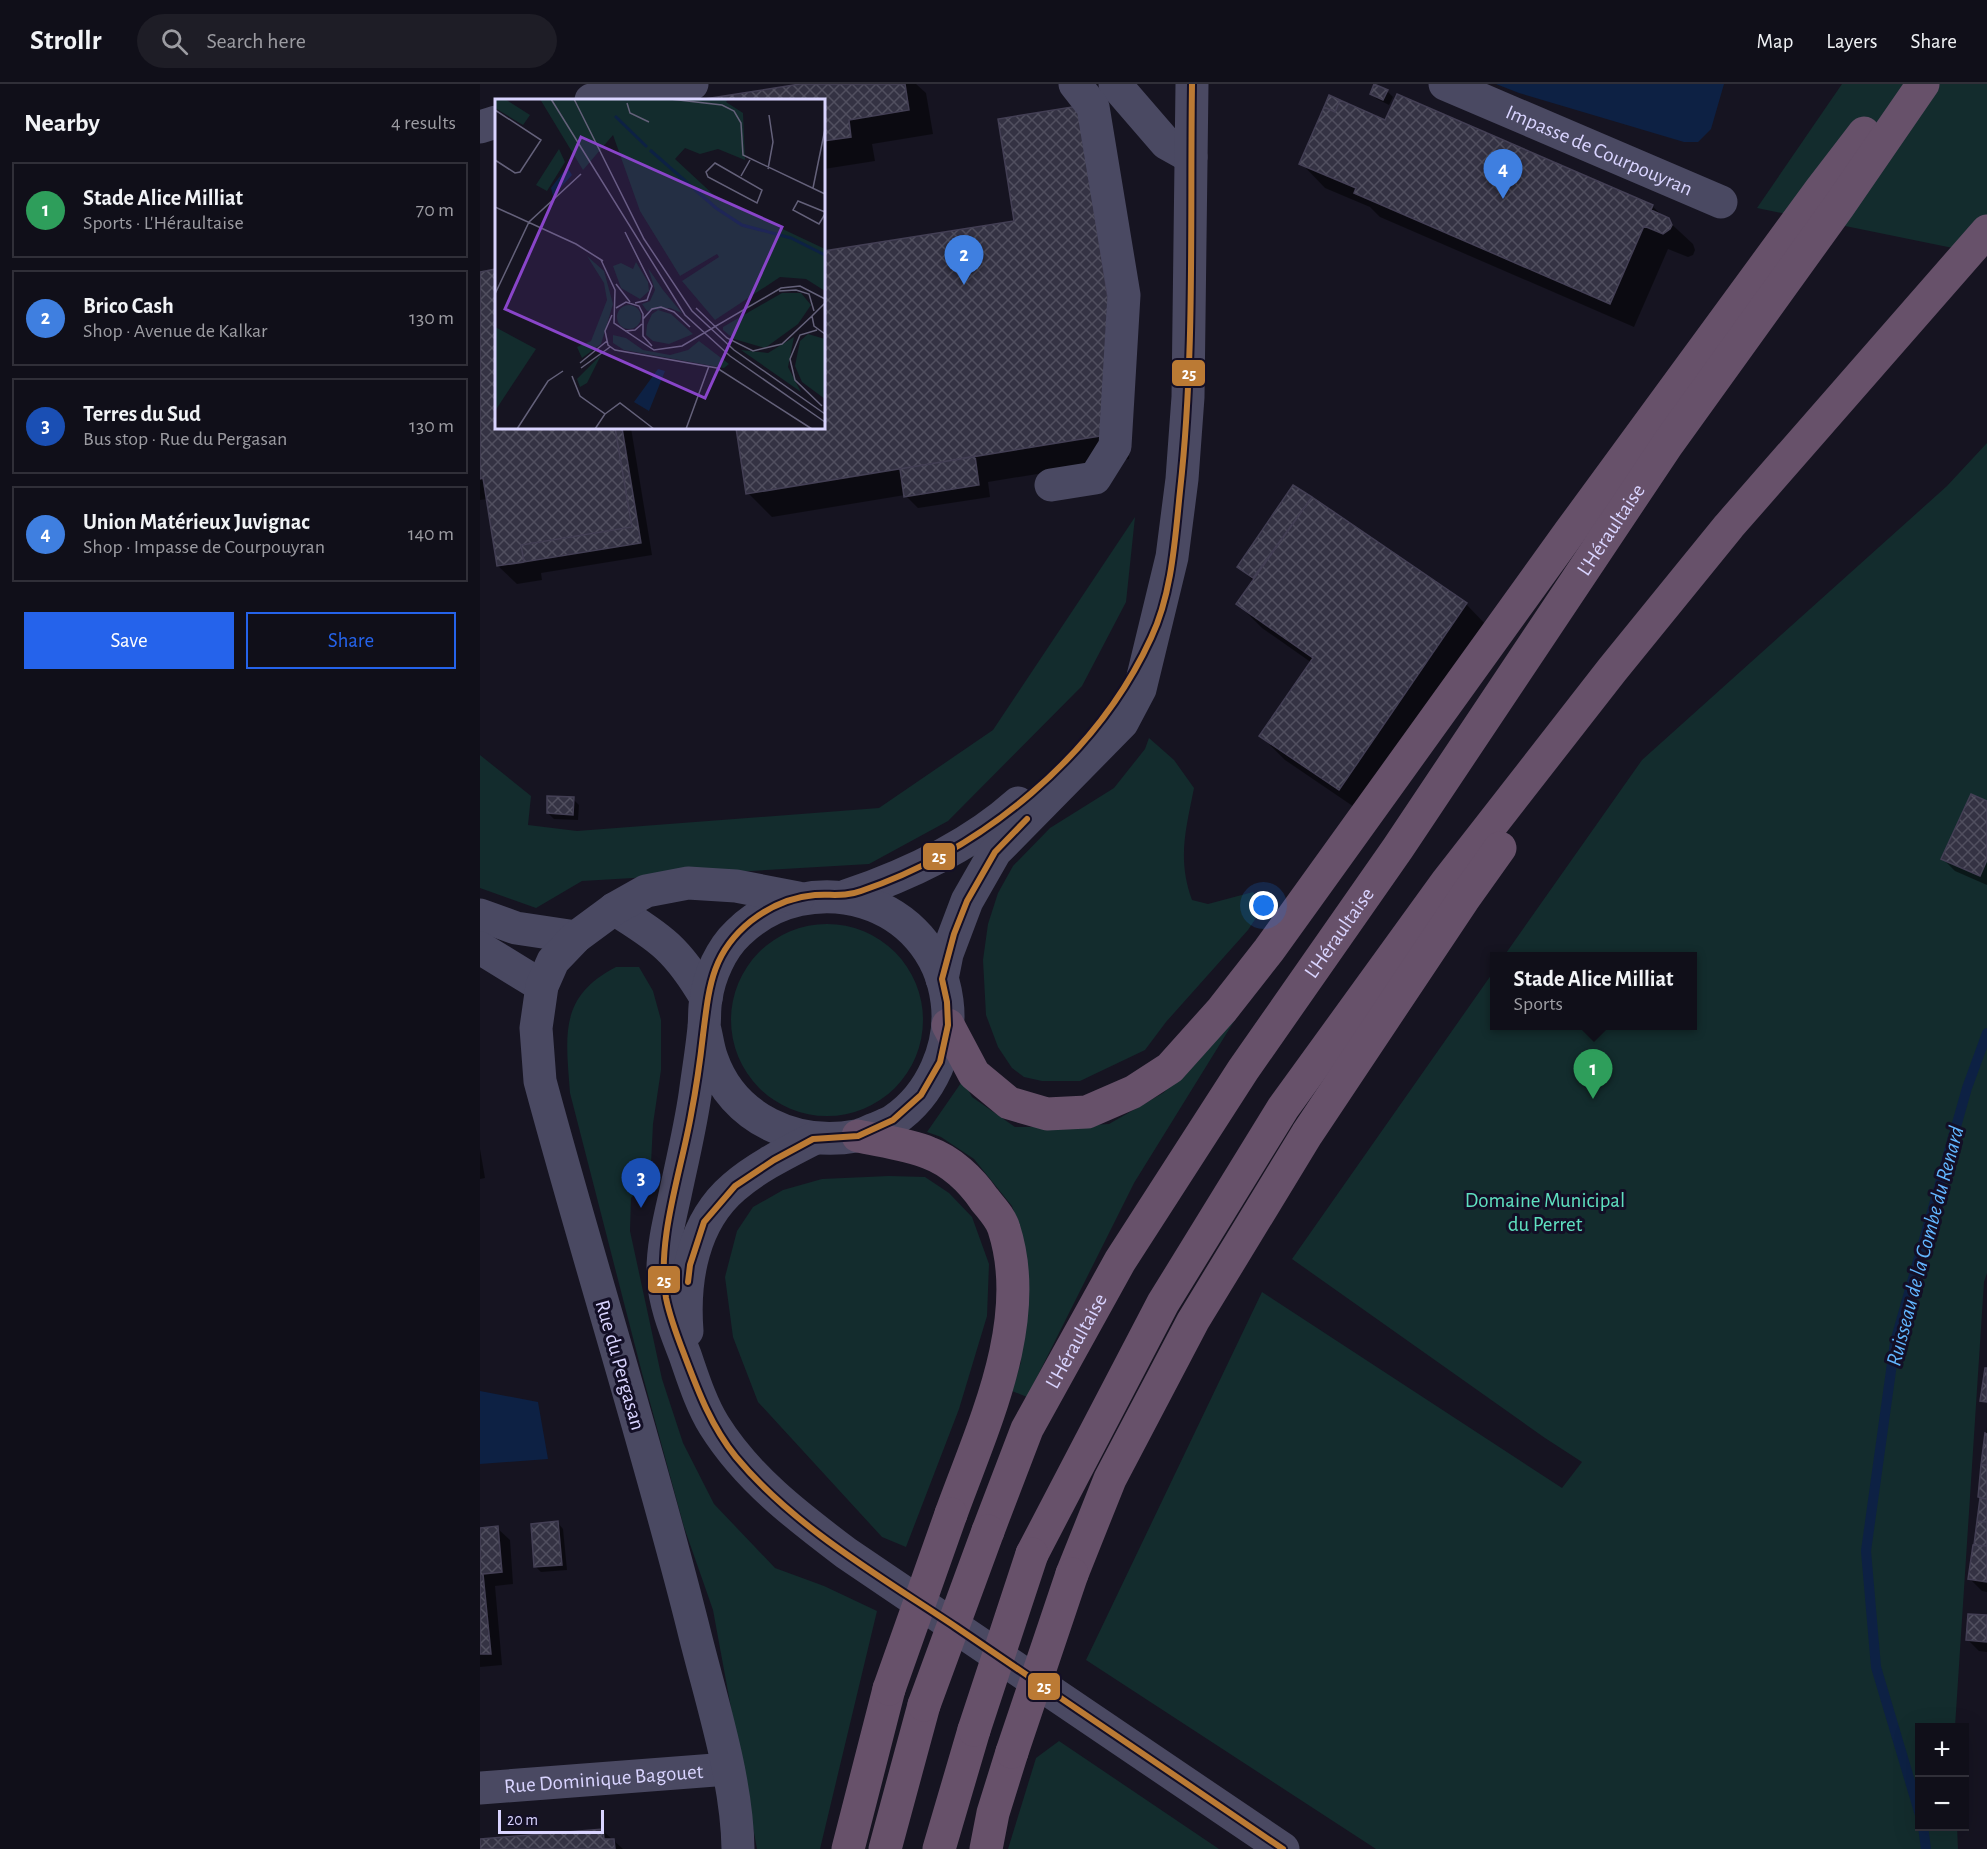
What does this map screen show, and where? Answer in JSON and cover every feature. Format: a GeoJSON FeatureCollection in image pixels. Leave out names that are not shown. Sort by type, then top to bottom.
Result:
{"type":"FeatureCollection","features":[{"type":"Feature","properties":{"kind":"highway"},"geometry":{"type":"LineString","coordinates":[[948,1025],[974,1074],[1009,1103],[1047,1114],[1087,1112],[1133,1092],[1170,1068],[1222,1010],[1269,950],[1590,504],[1821,189],[1902,84]]}},
{"type":"Feature","properties":{"kind":"highway","name":"L'Héraultaise"},"geometry":{"type":"LineString","coordinates":[[885,1849],[924,1705],[1032,1419],[1120,1261],[1243,1070],[1398,848],[1666,446],[1923,84]]}},
{"type":"Feature","properties":{"kind":"highway"},"geometry":{"type":"LineString","coordinates":[[939,1849],[974,1730],[1032,1554],[1163,1303],[1283,1108],[1446,883],[1612,670],[1729,526],[1987,231]]}},
{"type":"Feature","properties":{"kind":"highway"},"geometry":{"type":"LineString","coordinates":[[986,1849],[993,1813],[1012,1752],[1072,1574],[1110,1479],[1182,1342],[1307,1134],[1463,900],[1729,526]]}},
{"type":"Feature","properties":{"kind":"highway"},"geometry":{"type":"LineString","coordinates":[[848,1849],[889,1689],[996,1389],[1009,1335],[1014,1275],[1004,1227],[977,1188],[958,1170],[930,1153],[858,1136]]}},
{"type":"Feature","properties":{"kind":"street"},"geometry":{"type":"LineString","coordinates":[[597,99],[692,84]]}},
{"type":"Feature","properties":{"kind":"street"},"geometry":{"type":"LineString","coordinates":[[1051,485],[1095,478],[1115,446],[1116,434],[1124,295],[1093,107],[1075,84]]}},
{"type":"Feature","properties":{"kind":"street"},"geometry":{"type":"LineString","coordinates":[[1115,84],[1166,143],[1191,157]]}},
{"type":"Feature","properties":{"kind":"street"},"geometry":{"type":"LineString","coordinates":[[942,979],[950,944],[967,901],[995,852],[1122,723],[1140,689],[1172,557],[1184,455],[1188,397],[1192,84]]}},
{"type":"Feature","properties":{"kind":"street","name":"Impasse de Courpouyran"},"geometry":{"type":"LineString","coordinates":[[1446,84],[1721,202]]}},
{"type":"Feature","properties":{"kind":"street"},"geometry":{"type":"LineString","coordinates":[[480,127],[495,122]]}},
{"type":"Feature","properties":{"kind":"street"},"geometry":{"type":"LineString","coordinates":[[846,896],[908,874],[970,840],[1005,816],[1090,735],[1128,681],[1153,635]]}},
{"type":"Feature","properties":{"kind":"street","name":"Rue du Pergasan"},"geometry":{"type":"LineString","coordinates":[[738,1849],[738,1831],[728,1769],[680,1574],[540,1081],[536,1028],[542,986],[553,961],[576,936],[614,909],[646,891],[688,883],[736,886],[798,898]]}},
{"type":"Feature","properties":{"kind":"street"},"geometry":{"type":"LineString","coordinates":[[614,909],[646,927],[671,948],[689,969],[705,1012],[711,1059],[725,1085],[748,1111],[778,1130],[813,1139],[858,1136],[893,1120],[921,1095],[940,1062],[948,1025],[947,1002],[942,979],[928,949],[906,924],[878,906],[846,896],[822,895],[798,898],[765,912],[736,934],[716,964],[705,1012],[694,1099],[668,1229],[663,1275],[668,1312],[691,1372],[713,1423],[746,1467],[787,1508],[846,1553],[1283,1849]]}},
{"type":"Feature","properties":{"kind":"street"},"geometry":{"type":"LineString","coordinates":[[480,915],[516,928],[576,936]]}},
{"type":"Feature","properties":{"kind":"street"},"geometry":{"type":"LineString","coordinates":[[480,948],[542,986]]}},
{"type":"Feature","properties":{"kind":"street"},"geometry":{"type":"LineString","coordinates":[[691,1372],[686,1312],[690,1265],[704,1222],[735,1186],[774,1160],[813,1139]]}},
{"type":"Feature","properties":{"kind":"street","name":"Rue Dominique Bagouet"},"geometry":{"type":"LineString","coordinates":[[480,1788],[728,1769]]}},
{"type":"Feature","properties":{"kind":"green space"},"geometry":{"type":"Polygon","coordinates":[[[1842,84],[1987,84],[1987,255],[1757,208],[1842,84]]]}},
{"type":"Feature","properties":{"kind":"green space","name":"Domaine Municipal du Perret"},"geometry":{"type":"Polygon","coordinates":[[[1987,443],[1987,1273],[1984,1282],[1955,1723],[1915,1723],[1915,1831],[1957,1831],[1958,1849],[1376,1849],[1086,1660],[1262,1292],[1562,1488],[1582,1462],[1292,1259],[1490,977],[1490,1030],[1697,1030],[1697,952],[1507,952],[1642,760],[1947,486],[1987,443]]]}},
{"type":"Feature","properties":{"kind":"green space"},"geometry":{"type":"Polygon","coordinates":[[[1135,517],[1126,602],[1082,686],[948,821],[869,864],[582,881],[536,908],[480,888],[480,755],[531,796],[528,825],[577,831],[879,808],[993,730],[1135,517]]]}},
{"type":"Feature","properties":{"kind":"green space"},"geometry":{"type":"Polygon","coordinates":[[[1149,738],[1174,760],[1194,788],[1184,844],[1187,885],[1192,900],[1208,904],[1253,892],[1264,906],[1248,930],[1166,1022],[1145,1050],[1080,1081],[1042,1081],[1024,1077],[1012,1068],[998,1047],[986,1015],[983,960],[988,924],[998,893],[1013,866],[1050,828],[1114,788],[1145,749],[1149,738]]]}},
{"type":"Feature","properties":{"kind":"green space"},"geometry":{"type":"Polygon","coordinates":[[[827,924],[855,928],[880,940],[895,952],[907,967],[919,992],[923,1020],[919,1048],[907,1073],[895,1088],[880,1100],[855,1112],[827,1116],[799,1112],[774,1100],[759,1088],[747,1073],[735,1048],[731,1020],[735,992],[747,967],[759,952],[774,940],[799,928],[827,924]]]}},
{"type":"Feature","properties":{"kind":"green space"},"geometry":{"type":"Polygon","coordinates":[[[616,967],[639,967],[653,991],[661,1020],[661,1070],[653,1124],[651,1164],[647,1181],[631,1198],[630,1231],[662,1379],[683,1443],[714,1504],[775,1568],[824,1586],[877,1611],[820,1849],[757,1849],[713,1610],[684,1527],[570,1093],[567,1053],[570,1020],[575,1005],[584,991],[616,967]]]}},
{"type":"Feature","properties":{"kind":"green space"},"geometry":{"type":"Polygon","coordinates":[[[1246,1002],[1134,1183],[1027,1397],[1012,1391],[1021,1362],[1020,1229],[1012,1206],[974,1159],[941,1137],[927,1132],[963,1080],[972,1097],[1015,1127],[1109,1124],[1163,1093],[1204,1054],[1246,1002]]]}},
{"type":"Feature","properties":{"kind":"green space"},"geometry":{"type":"Polygon","coordinates":[[[925,1177],[949,1193],[972,1217],[989,1264],[987,1316],[959,1409],[906,1547],[882,1537],[758,1402],[733,1337],[725,1277],[737,1231],[753,1207],[783,1190],[822,1179],[925,1177]]]}},
{"type":"Feature","properties":{"kind":"green space"},"geometry":{"type":"Polygon","coordinates":[[[1059,1741],[1219,1849],[1008,1849],[1036,1758],[1059,1741]]]}},
{"type":"Feature","properties":{"kind":"water"},"geometry":{"type":"Polygon","coordinates":[[[1496,84],[1724,84],[1711,129],[1698,142],[1684,142],[1519,93],[1496,84]]]}},
{"type":"Feature","properties":{"kind":"water"},"geometry":{"type":"Polygon","coordinates":[[[480,1391],[538,1402],[548,1459],[480,1464],[480,1391]]]}},
{"type":"Feature","properties":{"kind":"building"},"geometry":{"type":"Polygon","coordinates":[[[800,84],[905,84],[909,110],[849,120],[851,137],[825,141],[825,99],[704,99],[800,84]]]}},
{"type":"Feature","properties":{"kind":"building"},"geometry":{"type":"Polygon","coordinates":[[[1374,84],[1388,90],[1383,100],[1370,94],[1374,84]]]}},
{"type":"Feature","properties":{"kind":"building"},"geometry":{"type":"Polygon","coordinates":[[[1397,94],[1653,205],[1651,210],[1669,218],[1672,225],[1663,234],[1644,226],[1610,304],[1354,193],[1356,188],[1299,164],[1324,107],[1335,112],[1340,100],[1385,120],[1397,94]]]}},
{"type":"Feature","properties":{"kind":"building"},"geometry":{"type":"Polygon","coordinates":[[[1329,95],[1340,100],[1335,112],[1324,107],[1329,95]]]}},
{"type":"Feature","properties":{"kind":"building"},"geometry":{"type":"Polygon","coordinates":[[[1078,106],[1111,318],[1106,435],[746,494],[736,429],[825,429],[825,251],[1014,221],[998,119],[1078,106]]]}},
{"type":"Feature","properties":{"kind":"building"},"geometry":{"type":"Polygon","coordinates":[[[495,269],[495,429],[615,429],[632,527],[521,545],[524,562],[497,566],[483,478],[480,479],[480,272],[495,269]]]}},
{"type":"Feature","properties":{"kind":"building"},"geometry":{"type":"Polygon","coordinates":[[[615,429],[622,429],[641,543],[524,562],[521,545],[632,527],[615,429]]]}},
{"type":"Feature","properties":{"kind":"building"},"geometry":{"type":"Polygon","coordinates":[[[975,456],[979,485],[904,497],[900,469],[975,456]]]}},
{"type":"Feature","properties":{"kind":"building"},"geometry":{"type":"Polygon","coordinates":[[[1293,485],[1312,497],[1253,578],[1237,567],[1293,485]]]}},
{"type":"Feature","properties":{"kind":"building"},"geometry":{"type":"Polygon","coordinates":[[[1312,497],[1467,603],[1339,790],[1259,736],[1313,658],[1236,604],[1312,497]]]}},
{"type":"Feature","properties":{"kind":"building"},"geometry":{"type":"Polygon","coordinates":[[[1971,794],[1987,801],[1987,860],[1980,876],[1941,859],[1971,794]]]}},
{"type":"Feature","properties":{"kind":"building"},"geometry":{"type":"Polygon","coordinates":[[[547,796],[574,797],[573,815],[547,813],[547,796]]]}},
{"type":"Feature","properties":{"kind":"building"},"geometry":{"type":"Polygon","coordinates":[[[1985,1368],[1987,1368],[1987,1402],[1980,1401],[1985,1368]]]}},
{"type":"Feature","properties":{"kind":"building"},"geometry":{"type":"Polygon","coordinates":[[[1985,1433],[1987,1434],[1987,1465],[1981,1465],[1985,1433]]]}},
{"type":"Feature","properties":{"kind":"building"},"geometry":{"type":"Polygon","coordinates":[[[1981,1465],[1987,1465],[1987,1499],[1978,1497],[1981,1465]]]}},
{"type":"Feature","properties":{"kind":"building"},"geometry":{"type":"Polygon","coordinates":[[[1980,1498],[1987,1499],[1987,1522],[1977,1521],[1980,1498]]]}},
{"type":"Feature","properties":{"kind":"building"},"geometry":{"type":"Polygon","coordinates":[[[558,1521],[562,1565],[534,1567],[531,1524],[558,1521]]]}},
{"type":"Feature","properties":{"kind":"building"},"geometry":{"type":"Polygon","coordinates":[[[1977,1521],[1987,1522],[1987,1546],[1974,1545],[1977,1521]]]}},
{"type":"Feature","properties":{"kind":"building"},"geometry":{"type":"Polygon","coordinates":[[[498,1526],[502,1572],[483,1574],[491,1654],[480,1654],[480,1528],[498,1526]]]}},
{"type":"Feature","properties":{"kind":"building"},"geometry":{"type":"Polygon","coordinates":[[[1973,1545],[1987,1546],[1987,1582],[1968,1579],[1973,1545]]]}},
{"type":"Feature","properties":{"kind":"building"},"geometry":{"type":"Polygon","coordinates":[[[1968,1614],[1987,1615],[1987,1642],[1966,1640],[1968,1614]]]}},
{"type":"Feature","properties":{"kind":"building"},"geometry":{"type":"Polygon","coordinates":[[[603,1829],[604,1839],[614,1839],[615,1849],[480,1849],[480,1839],[603,1829]]]}},
{"type":"Feature","properties":{"kind":"waterway","name":"Ruisseau de la Combe du Renard"},"geometry":{"type":"LineString","coordinates":[[1915,1798],[1876,1667],[1866,1551],[1895,1342],[1967,1088],[1987,1033]]}},
{"type":"Feature","properties":{"kind":"waterway","name":"Ruisseau de la Combe du Renard"},"geometry":{"type":"LineString","coordinates":[[1924,1831],[1926,1849]]}},
{"type":"Feature","properties":{"kind":"transit line","name":"25"},"geometry":{"type":"LineString","coordinates":[[1192,84],[1191,288],[1185,440],[1172,566],[1164,603],[1151,638],[1128,681],[1100,722],[1067,759],[1031,793],[992,824],[950,851],[906,873],[861,891],[844,895],[806,896],[773,907],[751,921],[727,946],[714,972],[707,1002],[693,1105],[667,1230],[664,1276],[666,1298],[674,1327],[712,1421],[736,1457],[784,1506],[869,1570],[1283,1849]]}},
{"type":"Feature","properties":{"kind":"transit line","name":"25"},"geometry":{"type":"LineString","coordinates":[[688,1282],[690,1265],[704,1222],[735,1186],[774,1160],[813,1139],[858,1136],[893,1120],[921,1095],[940,1062],[948,1025],[947,1002],[942,979],[954,934],[967,901],[995,852],[1027,819]]}},
{"type":"Feature","properties":{"kind":"place","name":"Union Matérieux Juvignac"},"geometry":{"type":"Point","coordinates":[1503,199]}},
{"type":"Feature","properties":{"kind":"place","name":"Brico Cash"},"geometry":{"type":"Point","coordinates":[964,285]}},
{"type":"Feature","properties":{"kind":"place","name":"Stade Alice Milliat"},"geometry":{"type":"Point","coordinates":[1593,1099]}},
{"type":"Feature","properties":{"kind":"place","name":"Terres du Sud"},"geometry":{"type":"Point","coordinates":[641,1208]}}]}
